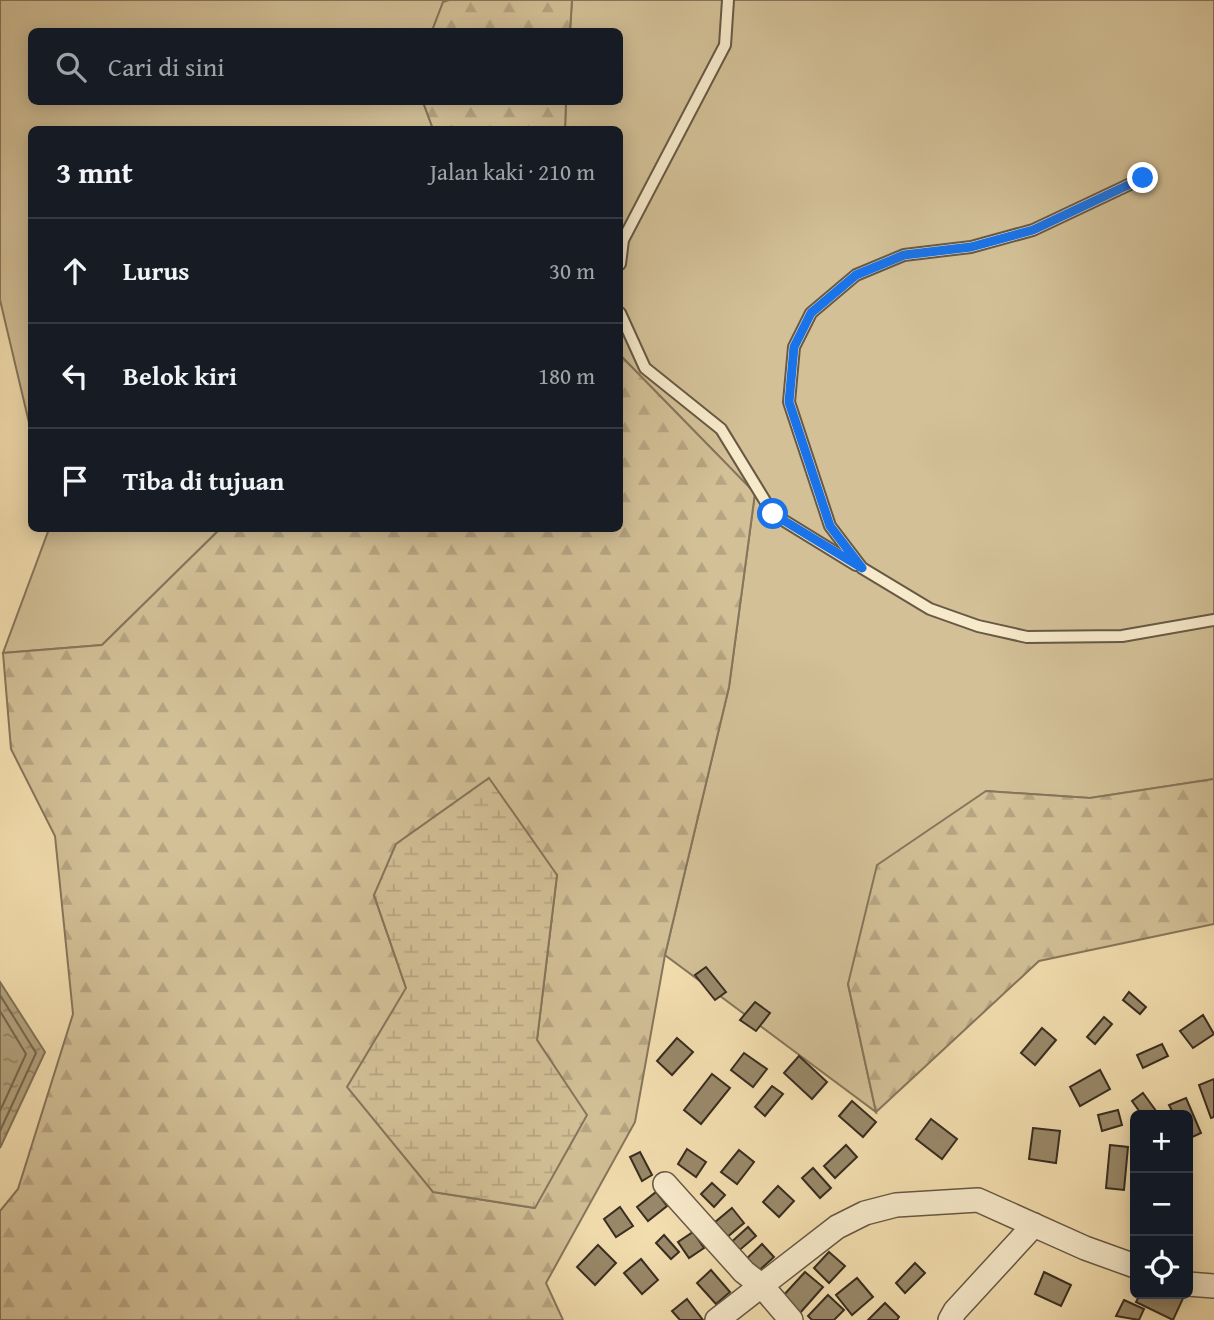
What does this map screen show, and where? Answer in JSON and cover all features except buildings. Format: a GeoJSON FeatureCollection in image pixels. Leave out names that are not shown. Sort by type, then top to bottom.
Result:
{"type":"FeatureCollection","features":[{"type":"Feature","properties":{"kind":"street"},"geometry":{"type":"LineString","coordinates":[[666,1184],[744,1272],[762,1286],[791,1320]]}},
{"type":"Feature","properties":{"kind":"street"},"geometry":{"type":"LineString","coordinates":[[718,1320],[837,1227],[865,1213],[895,1205],[978,1200],[1085,1248],[1130,1264]]}},
{"type":"Feature","properties":{"kind":"street"},"geometry":{"type":"LineString","coordinates":[[950,1320],[955,1311],[1034,1225]]}},
{"type":"Feature","properties":{"kind":"street"},"geometry":{"type":"LineString","coordinates":[[1193,1284],[1214,1286]]}},
{"type":"Feature","properties":{"kind":"lane"},"geometry":{"type":"LineString","coordinates":[[623,240],[725,45],[728,0]]}},
{"type":"Feature","properties":{"kind":"lane"},"geometry":{"type":"LineString","coordinates":[[862,568],[830,526],[789,402],[794,347],[811,313],[856,275],[904,255],[971,247],[1033,230],[1143,178]]}},
{"type":"Feature","properties":{"kind":"lane"},"geometry":{"type":"LineString","coordinates":[[623,320],[645,368],[721,429],[773,514],[930,608],[978,626],[1027,638],[1122,636],[1214,620]]}},
{"type":"Feature","properties":{"kind":"green space"},"geometry":{"type":"Polygon","coordinates":[[[0,0],[449,0],[443,3],[433,28],[28,28],[28,105],[424,105],[432,126],[28,126],[28,418],[0,300],[0,0]]]}},
{"type":"Feature","properties":{"kind":"green space"},"geometry":{"type":"Polygon","coordinates":[[[572,0],[1214,0],[1214,779],[1090,798],[986,791],[848,984],[876,1112],[665,955],[729,687],[755,493],[623,358],[623,126],[565,126],[566,105],[623,105],[623,28],[570,28],[572,0]]]}},
{"type":"Feature","properties":{"kind":"green space"},"geometry":{"type":"Polygon","coordinates":[[[572,0],[570,28],[433,28],[443,2],[572,0]]]}},
{"type":"Feature","properties":{"kind":"green space"},"geometry":{"type":"Polygon","coordinates":[[[424,105],[566,105],[565,126],[432,126],[424,105]]]}},
{"type":"Feature","properties":{"kind":"green space"},"geometry":{"type":"Polygon","coordinates":[[[623,358],[755,493],[729,687],[665,955],[635,1122],[546,1283],[563,1320],[0,1320],[0,1211],[18,1189],[73,1014],[55,836],[11,749],[3,653],[102,645],[217,532],[623,532],[623,358]],[[557,875],[374,895],[406,988],[433,1192],[534,1208],[586,1116],[537,1040],[557,875]]]}},
{"type":"Feature","properties":{"kind":"green space"},"geometry":{"type":"Polygon","coordinates":[[[48,532],[217,532],[102,645],[3,653],[48,532]]]}},
{"type":"Feature","properties":{"kind":"green space"},"geometry":{"type":"Polygon","coordinates":[[[489,778],[557,875],[537,1040],[587,1115],[535,1208],[433,1192],[347,1087],[406,988],[374,895],[396,844],[489,778]]]}},
{"type":"Feature","properties":{"kind":"green space"},"geometry":{"type":"Polygon","coordinates":[[[1214,779],[1214,924],[1039,961],[876,1112],[848,984],[877,865],[986,791],[1090,798],[1214,779]]]}},
{"type":"Feature","properties":{"kind":"water"},"geometry":{"type":"Polygon","coordinates":[[[0,982],[45,1052],[0,1148],[0,982]]]}},
{"type":"Feature","properties":{"kind":"route"},"geometry":{"type":"LineString","coordinates":[[773,514],[862,568],[830,526],[789,402],[794,347],[811,313],[856,275],[904,255],[971,247],[1033,230],[1143,178]]}}]}
